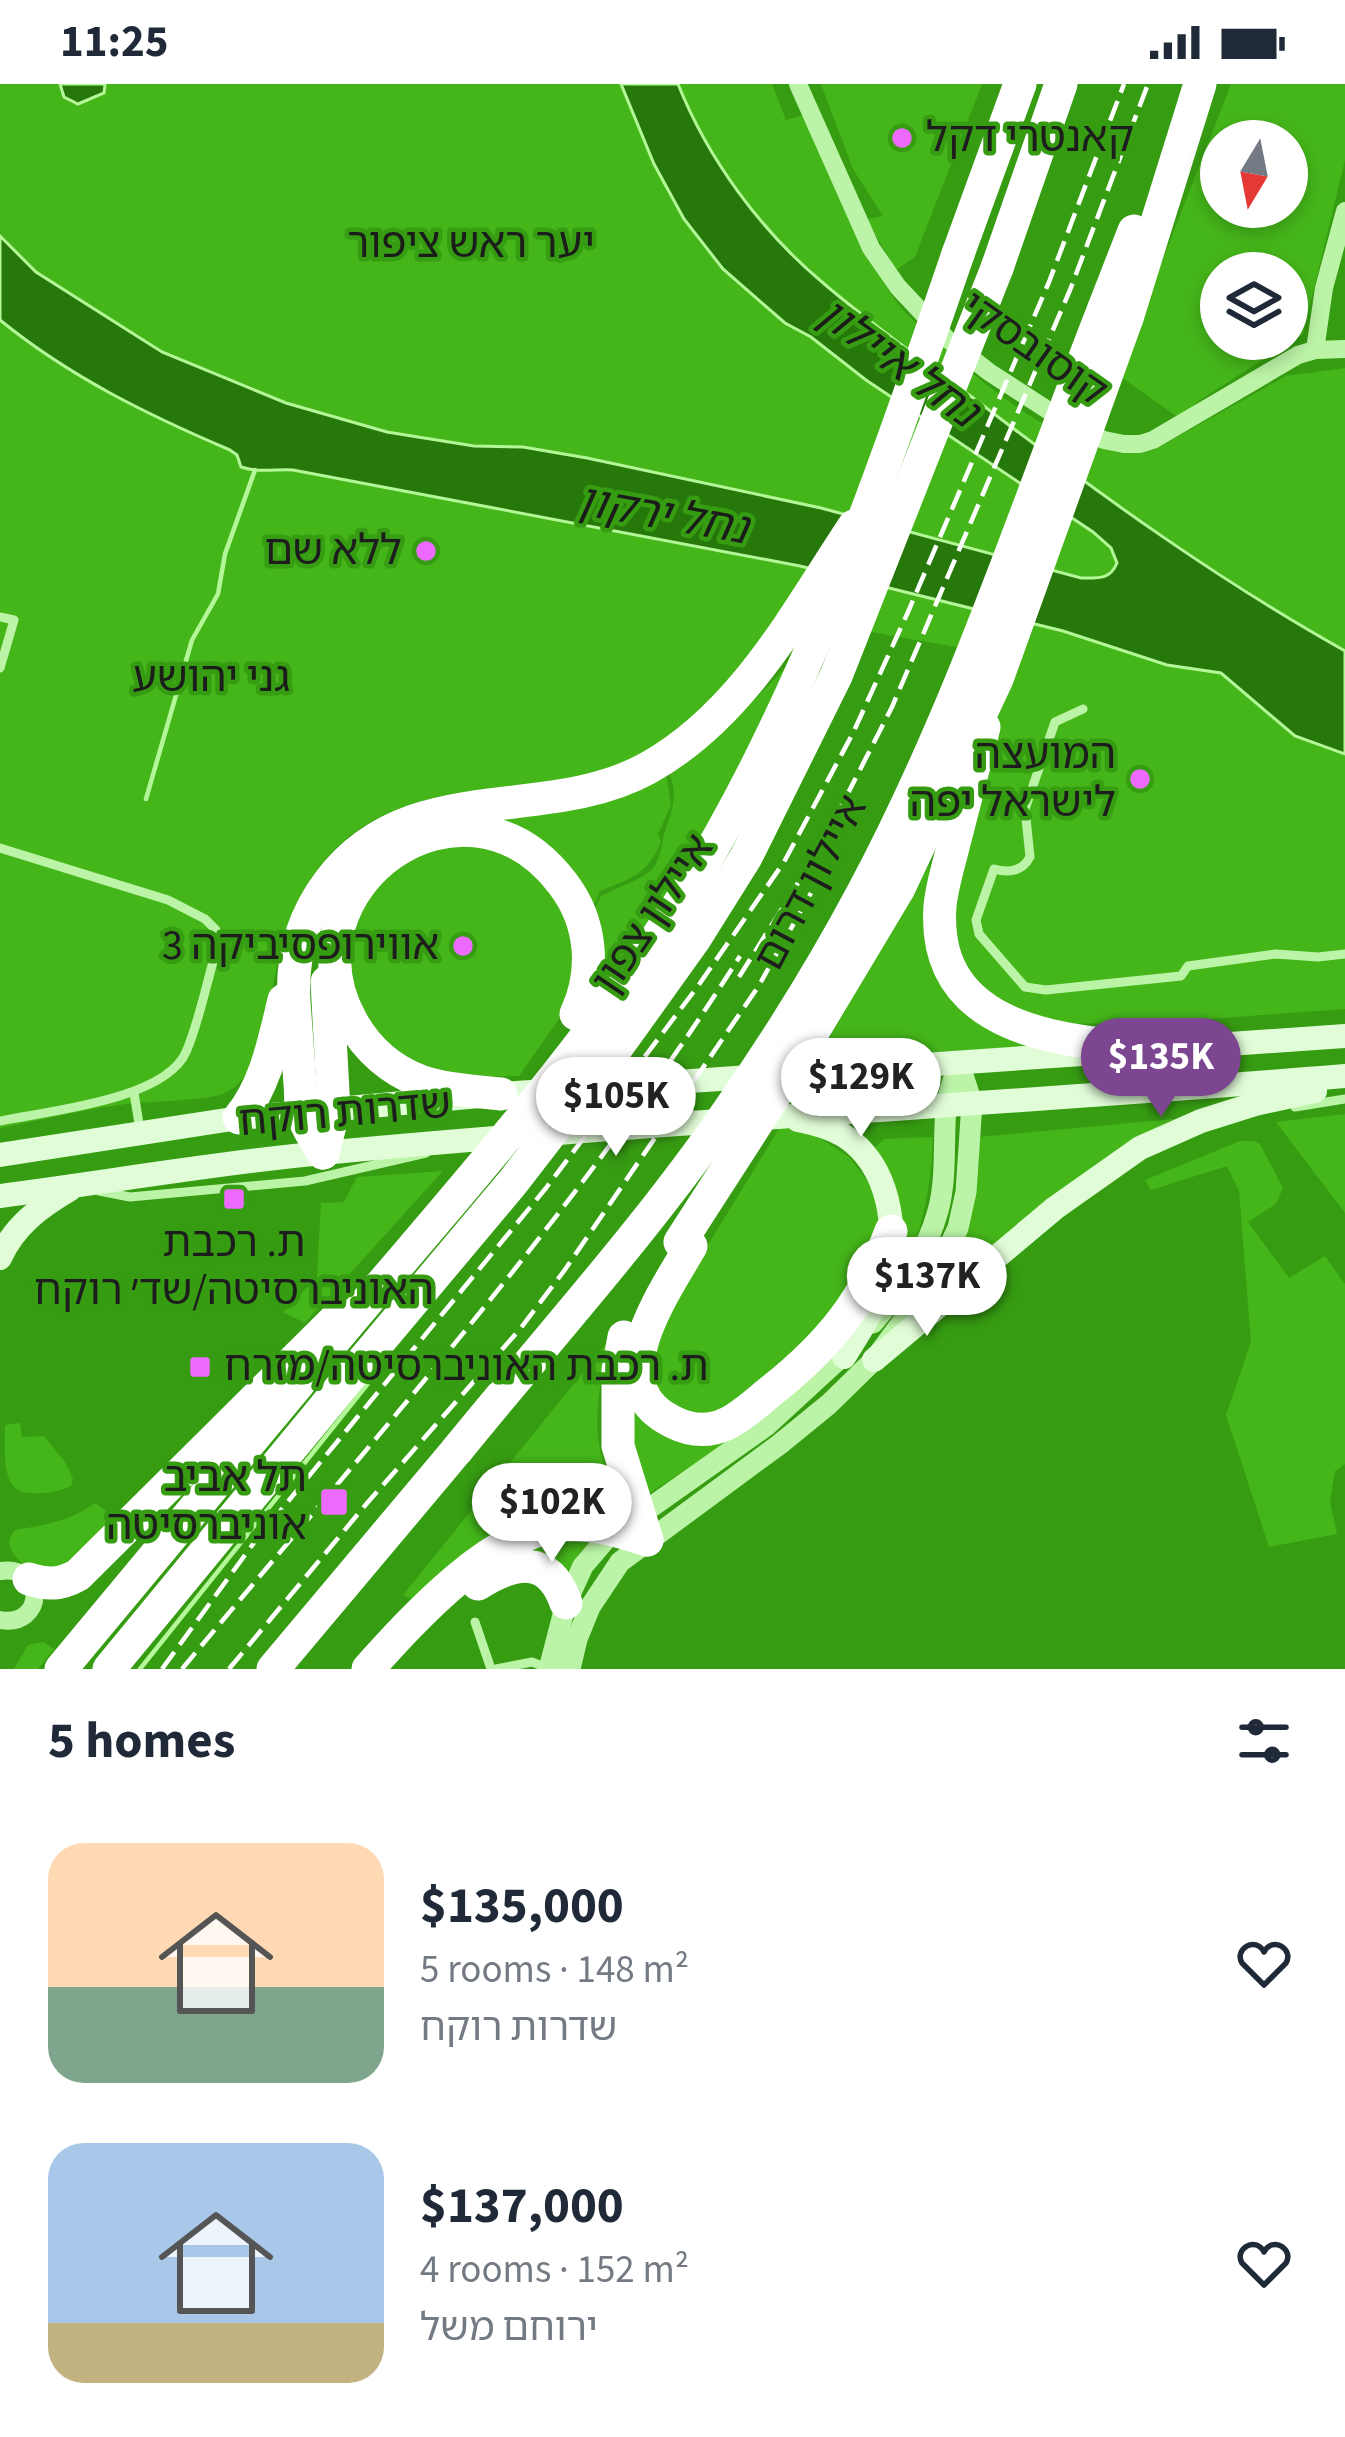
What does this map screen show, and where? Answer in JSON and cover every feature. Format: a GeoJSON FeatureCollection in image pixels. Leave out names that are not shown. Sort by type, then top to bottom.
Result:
{"type":"FeatureCollection","features":[{"type":"Feature","properties":{"kind":"highway"},"geometry":{"type":"LineString","coordinates":[[62,1669],[321,1345],[432,1224],[610,1005],[685,895],[786,705],[874,494],[1020,84]]}},
{"type":"Feature","properties":{"kind":"highway","name":"איילון צפון"},"geometry":{"type":"LineString","coordinates":[[109,1669],[513,1182],[619,1046],[746,857],[836,676],[997,268],[1061,84]]}},
{"type":"Feature","properties":{"kind":"highway","name":"איילון דרום"},"geometry":{"type":"LineString","coordinates":[[273,1669],[612,1262],[727,1113],[810,986],[888,841],[1115,313],[1190,84]]}},
{"type":"Feature","properties":{"kind":"highway"},"geometry":{"type":"LineString","coordinates":[[1156,1049],[1066,1040],[1006,1022],[958,982],[944,954],[940,904],[997,679],[1115,313],[1200,84]]}},
{"type":"Feature","properties":{"kind":"highway"},"geometry":{"type":"LineString","coordinates":[[239,1118],[250,1105],[268,1062],[308,915],[349,858],[374,838],[408,822],[442,812],[599,787],[664,758],[710,723],[740,691],[874,494]]}},
{"type":"Feature","properties":{"kind":"highway"},"geometry":{"type":"LineString","coordinates":[[378,1658],[444,1591],[511,1542],[560,1526],[634,1528],[618,1446],[617,1370],[638,1304],[685,1244],[776,1101],[892,902],[997,679]]}},
{"type":"Feature","properties":{"kind":"highway"},"geometry":{"type":"LineString","coordinates":[[318,1111],[329,945],[340,910],[370,871],[402,847],[448,831],[498,835],[534,853],[567,890],[585,927],[588,974],[576,1014],[432,1224]]}},
{"type":"Feature","properties":{"kind":"highway"},"geometry":{"type":"LineString","coordinates":[[370,871],[346,906],[336,946],[338,984],[350,1018],[370,1047],[405,1074],[443,1087],[501,1094]]}},
{"type":"Feature","properties":{"kind":"highway"},"geometry":{"type":"LineString","coordinates":[[298,946],[293,982],[323,1153]]}},
{"type":"Feature","properties":{"kind":"highway"},"geometry":{"type":"LineString","coordinates":[[685,1244],[649,1320],[639,1355],[641,1388],[655,1411],[684,1427],[701,1430],[728,1423],[746,1411],[824,1344],[867,1287],[891,1231]]}},
{"type":"Feature","properties":{"kind":"highway"},"geometry":{"type":"LineString","coordinates":[[10,1568],[50,1584],[78,1575],[321,1345]]}},
{"type":"Feature","properties":{"kind":"highway"},"geometry":{"type":"LineString","coordinates":[[378,1658],[480,1582],[510,1567],[521,1564],[544,1570],[561,1588],[566,1603]]}},
{"type":"Feature","properties":{"kind":"main road","name":"שדרות רוקח"},"geometry":{"type":"LineString","coordinates":[[0,1155],[239,1118],[501,1094],[1345,1036]]}},
{"type":"Feature","properties":{"kind":"main road","name":"שדרות רוקח"},"geometry":{"type":"LineString","coordinates":[[0,1196],[171,1170],[456,1142],[776,1101],[959,1104],[1345,1080]]}},
{"type":"Feature","properties":{"kind":"main road"},"geometry":{"type":"LineString","coordinates":[[874,1360],[1055,1208],[1140,1148],[1201,1120],[1345,1080]]}},
{"type":"Feature","properties":{"kind":"main road"},"geometry":{"type":"LineString","coordinates":[[776,1101],[853,1144],[884,1188],[890,1263],[873,1310],[844,1357]]}},
{"type":"Feature","properties":{"kind":"main road"},"geometry":{"type":"LineString","coordinates":[[0,1258],[28,1218],[76,1186]]}},
{"type":"Feature","properties":{"kind":"street","name":"קוסובסקי"},"geometry":{"type":"LineString","coordinates":[[798,84],[871,248],[898,287],[946,338],[1074,427],[1124,444],[1154,440],[1280,364],[1315,350],[1345,349]]}},
{"type":"Feature","properties":{"kind":"street"},"geometry":{"type":"LineString","coordinates":[[1315,350],[1324,288],[1345,211]]}},
{"type":"Feature","properties":{"kind":"street"},"geometry":{"type":"LineString","coordinates":[[549,1669],[566,1603],[584,1566],[606,1539],[634,1528],[779,1444],[874,1360],[932,1282],[958,1228],[966,1192],[959,1063]]}},
{"type":"Feature","properties":{"kind":"street"},"geometry":{"type":"LineString","coordinates":[[571,1669],[590,1607],[620,1562],[634,1528],[766,1426],[844,1357],[908,1278],[939,1208],[959,1104]]}},
{"type":"Feature","properties":{"kind":"street"},"geometry":{"type":"LineString","coordinates":[[0,1620],[18,1620],[31,1610],[35,1594],[10,1568]]}},
{"type":"Feature","properties":{"kind":"lane"},"geometry":{"type":"LineString","coordinates":[[0,617],[14,620],[0,668]]}},
{"type":"Feature","properties":{"kind":"lane"},"geometry":{"type":"LineString","coordinates":[[1083,709],[1055,722],[1025,809],[1027,864],[1005,872],[994,869],[976,920],[983,940],[1025,987],[1046,990],[1180,976],[1188,966],[1276,954],[1345,954]]}},
{"type":"Feature","properties":{"kind":"lane"},"geometry":{"type":"LineString","coordinates":[[0,848],[167,899],[205,919],[216,930],[218,945],[185,1055],[172,1070],[134,1094],[0,1121]]}},
{"type":"Feature","properties":{"kind":"lane"},"geometry":{"type":"LineString","coordinates":[[134,1094],[141,1133]]}},
{"type":"Feature","properties":{"kind":"lane"},"geometry":{"type":"LineString","coordinates":[[1084,1186],[1178,1137],[1271,1111],[1345,1100]]}},
{"type":"Feature","properties":{"kind":"lane"},"geometry":{"type":"LineString","coordinates":[[76,1186],[130,1197],[215,1191],[338,1174],[408,1159],[456,1142]]}},
{"type":"Feature","properties":{"kind":"lane"},"geometry":{"type":"LineString","coordinates":[[475,1622],[493,1669],[532,1662],[549,1669]]}},
{"type":"Feature","properties":{"kind":"green space","name":"יער ראש ציפור"},"geometry":{"type":"Polygon","coordinates":[[[0,84],[621,84],[654,164],[684,219],[785,323],[1093,532],[1111,548],[1117,563],[1107,576],[1081,578],[821,508],[587,458],[387,432],[286,403],[162,352],[36,272],[0,236],[0,84]]]}},
{"type":"Feature","properties":{"kind":"green space"},"geometry":{"type":"Polygon","coordinates":[[[678,84],[772,84],[786,120],[803,115],[855,231],[903,310],[983,382],[1066,435],[1125,452],[1154,450],[1286,376],[1345,368],[1345,651],[1207,567],[1119,506],[822,282],[738,192],[704,139],[678,84]]]}},
{"type":"Feature","properties":{"kind":"green space","name":"קאנטרי דקל"},"geometry":{"type":"Polygon","coordinates":[[[821,84],[982,84],[915,257],[896,270],[866,219],[883,216],[853,169],[821,84]]]}},
{"type":"Feature","properties":{"kind":"green space"},"geometry":{"type":"Polygon","coordinates":[[[1231,84],[1345,84],[1345,160],[1308,313],[1308,252],[1200,252],[1200,360],[1262,360],[1179,418],[1118,375],[1200,164],[1200,228],[1308,228],[1308,120],[1217,120],[1231,84]]]}},
{"type":"Feature","properties":{"kind":"green space","name":"גני יהושע"},"geometry":{"type":"Polygon","coordinates":[[[0,320],[104,389],[272,467],[800,566],[1063,631],[1167,665],[1221,673],[1295,736],[1345,754],[1345,1009],[1068,1024],[1009,1010],[970,977],[950,917],[992,728],[1017,658],[776,615],[716,696],[678,730],[636,757],[578,776],[433,798],[386,814],[342,842],[314,873],[294,909],[258,1048],[247,1074],[229,1091],[110,1106],[0,1128],[0,320]]]}},
{"type":"Feature","properties":{"kind":"green space"},"geometry":{"type":"Polygon","coordinates":[[[792,661],[729,788],[652,920],[588,1014],[592,914],[601,896],[642,877],[656,864],[673,803],[670,775],[792,661]]]}},
{"type":"Feature","properties":{"kind":"green space"},"geometry":{"type":"Polygon","coordinates":[[[666,772],[671,805],[658,834],[661,842],[656,853],[637,874],[600,891],[591,912],[486,814],[666,772]]]}},
{"type":"Feature","properties":{"kind":"green space"},"geometry":{"type":"Polygon","coordinates":[[[438,844],[507,850],[558,896],[578,962],[566,1009],[519,1076],[453,1077],[403,1060],[360,1014],[347,947],[374,884],[438,844]]]}},
{"type":"Feature","properties":{"kind":"green space"},"geometry":{"type":"Polygon","coordinates":[[[930,863],[933,955],[1063,1045],[818,1058],[930,863]]]}},
{"type":"Feature","properties":{"kind":"green space"},"geometry":{"type":"Polygon","coordinates":[[[1345,1114],[1345,1213],[1276,1122],[1345,1114]]]}},
{"type":"Feature","properties":{"kind":"green space"},"geometry":{"type":"Polygon","coordinates":[[[1174,1119],[1175,1126],[931,1307],[979,1137],[1174,1119]]]}},
{"type":"Feature","properties":{"kind":"green space"},"geometry":{"type":"Polygon","coordinates":[[[782,1124],[811,1132],[849,1157],[873,1188],[881,1223],[845,1306],[714,1419],[676,1412],[651,1382],[657,1328],[782,1124]]]}},
{"type":"Feature","properties":{"kind":"green space"},"geometry":{"type":"Polygon","coordinates":[[[933,1137],[926,1203],[907,1266],[897,1263],[869,1154],[884,1139],[933,1137]]]}},
{"type":"Feature","properties":{"kind":"green space"},"geometry":{"type":"Polygon","coordinates":[[[1240,1141],[1260,1144],[1283,1188],[1276,1204],[1248,1222],[1289,1278],[1325,1256],[1345,1284],[1345,1464],[1335,1471],[1330,1502],[1337,1534],[1269,1547],[1226,1415],[1251,1342],[1239,1191],[1227,1166],[1151,1190],[1145,1180],[1240,1141]]]}},
{"type":"Feature","properties":{"kind":"green space"},"geometry":{"type":"Polygon","coordinates":[[[443,1171],[305,1323],[283,1312],[317,1277],[321,1203],[344,1202],[357,1177],[443,1171]]]}},
{"type":"Feature","properties":{"kind":"green space"},"geometry":{"type":"Polygon","coordinates":[[[610,1339],[598,1402],[598,1435],[605,1466],[624,1500],[619,1511],[416,1601],[403,1595],[610,1339]]]}},
{"type":"Feature","properties":{"kind":"green space"},"geometry":{"type":"Polygon","coordinates":[[[633,1379],[642,1414],[759,1423],[645,1496],[630,1453],[633,1379]]]}},
{"type":"Feature","properties":{"kind":"green space"},"geometry":{"type":"Polygon","coordinates":[[[20,1423],[22,1437],[44,1436],[65,1462],[73,1479],[71,1486],[35,1493],[13,1486],[6,1468],[5,1425],[20,1423]]]}},
{"type":"Feature","properties":{"kind":"green space"},"geometry":{"type":"Polygon","coordinates":[[[95,1503],[122,1522],[76,1568],[28,1568],[12,1551],[9,1541],[15,1530],[67,1518],[95,1503]]]}},
{"type":"Feature","properties":{"kind":"green space"},"geometry":{"type":"Polygon","coordinates":[[[597,1535],[567,1573],[525,1550],[533,1546],[597,1535]]]}},
{"type":"Feature","properties":{"kind":"green space"},"geometry":{"type":"Polygon","coordinates":[[[43,1642],[54,1649],[38,1669],[14,1669],[28,1645],[43,1642]]]}},
{"type":"Feature","properties":{"kind":"water"},"geometry":{"type":"Polygon","coordinates":[[[60,84],[105,85],[104,93],[78,104],[64,97],[60,84]]]}},
{"type":"Feature","properties":{"kind":"water"},"geometry":{"type":"Polygon","coordinates":[[[621,84],[678,84],[704,139],[738,192],[822,282],[1119,506],[1207,567],[1345,651],[1345,754],[1295,736],[1221,673],[1167,665],[1063,631],[800,566],[293,470],[241,467],[230,450],[110,393],[0,320],[0,236],[36,272],[162,352],[286,403],[387,432],[587,458],[821,508],[1081,578],[1111,573],[1117,563],[1111,548],[1093,532],[785,323],[723,269],[684,219],[654,164],[621,84]]]}},
{"type":"Feature","properties":{"kind":"waterway"},"geometry":{"type":"LineString","coordinates":[[146,799],[192,640],[218,594],[225,554],[255,470]]}},
{"type":"Feature","properties":{"kind":"waterway"},"geometry":{"type":"LineString","coordinates":[[140,1669],[378,1371]]}},
{"type":"Feature","properties":{"kind":"railway"},"geometry":{"type":"LineString","coordinates":[[162,1669],[253,1544],[546,1188],[698,986],[784,862],[853,733],[908,612],[1049,282],[1124,84]]}},
{"type":"Feature","properties":{"kind":"railway"},"geometry":{"type":"LineString","coordinates":[[739,977],[820,848],[892,707],[1070,290],[1148,84]]}},
{"type":"Feature","properties":{"kind":"railway"},"geometry":{"type":"LineString","coordinates":[[229,1669],[520,1329],[564,1271],[758,987],[811,893]]}},
{"type":"Feature","properties":{"kind":"railway"},"geometry":{"type":"LineString","coordinates":[[182,1669],[543,1233],[678,1050],[740,956]]}},
{"type":"Feature","properties":{"kind":"place","name":"קאנטרי דקל"},"geometry":{"type":"Point","coordinates":[902,138]}},
{"type":"Feature","properties":{"kind":"place","name":"ללא שם"},"geometry":{"type":"Point","coordinates":[426,551]}},
{"type":"Feature","properties":{"kind":"place","name":"המועצה לישראל יפה"},"geometry":{"type":"Point","coordinates":[1140,779]}},
{"type":"Feature","properties":{"kind":"place","name":"אווירופסיביקה 3"},"geometry":{"type":"Point","coordinates":[463,946]}},
{"type":"Feature","properties":{"kind":"place","name":"ת. רכבת האוניברסיטה/שד׳ רוקח"},"geometry":{"type":"Point","coordinates":[234,1199]}},
{"type":"Feature","properties":{"kind":"place","name":"ת. רכבת האוניברסיטה/מזרח"},"geometry":{"type":"Point","coordinates":[200,1367]}},
{"type":"Feature","properties":{"kind":"place","name":"תל אביב אוניברסיטה"},"geometry":{"type":"Point","coordinates":[334,1502]}},
{"type":"Feature","properties":{"kind":"water label","name":"נחל איילון"},"geometry":{"type":"Point","coordinates":[898,363]}},
{"type":"Feature","properties":{"kind":"water label","name":"נחל ירקון"},"geometry":{"type":"Point","coordinates":[663,515]}}]}
